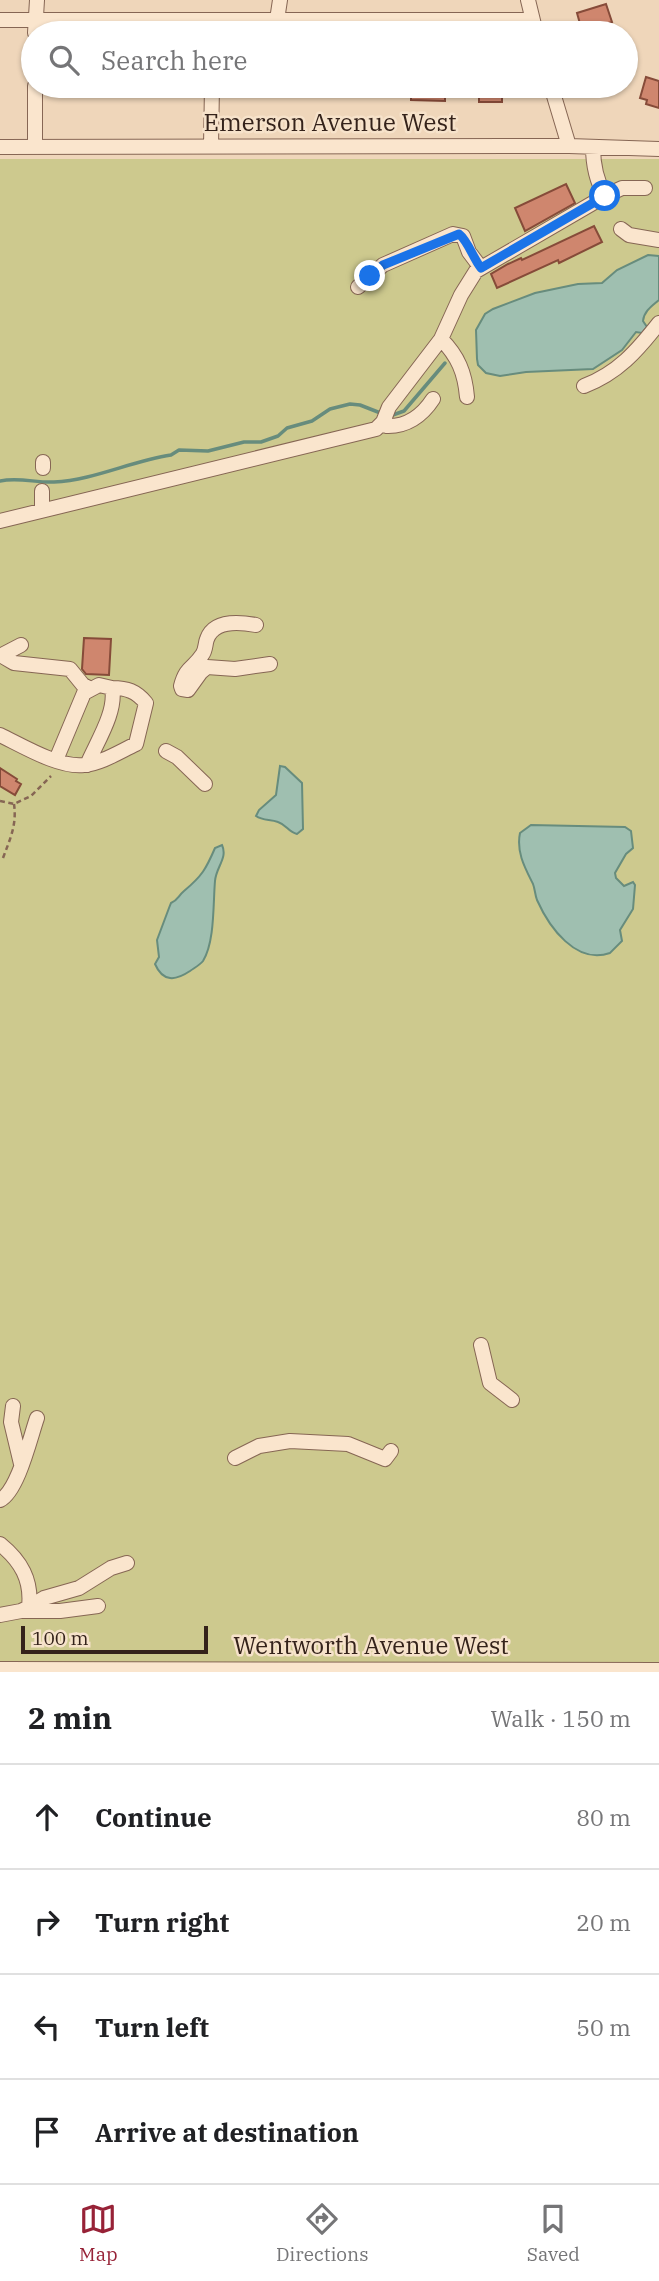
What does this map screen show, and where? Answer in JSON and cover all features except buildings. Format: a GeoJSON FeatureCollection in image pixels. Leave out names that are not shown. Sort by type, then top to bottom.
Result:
{"type":"FeatureCollection","features":[{"type":"Feature","properties":{"kind":"street"},"geometry":{"type":"LineString","coordinates":[[35,21],[37,0]]}},
{"type":"Feature","properties":{"kind":"street"},"geometry":{"type":"LineString","coordinates":[[277,20],[280,0]]}},
{"type":"Feature","properties":{"kind":"street"},"geometry":{"type":"LineString","coordinates":[[528,0],[533,21]]}},
{"type":"Feature","properties":{"kind":"street"},"geometry":{"type":"LineString","coordinates":[[0,20],[21,24]]}},
{"type":"Feature","properties":{"kind":"street"},"geometry":{"type":"LineString","coordinates":[[268,21],[320,21]]}},
{"type":"Feature","properties":{"kind":"street"},"geometry":{"type":"LineString","coordinates":[[35,98],[35,146]]}},
{"type":"Feature","properties":{"kind":"street"},"geometry":{"type":"LineString","coordinates":[[211,146],[212,98]]}},
{"type":"Feature","properties":{"kind":"street"},"geometry":{"type":"LineString","coordinates":[[555,98],[569,146]]}},
{"type":"Feature","properties":{"kind":"street","name":"Emerson Avenue West"},"geometry":{"type":"LineString","coordinates":[[0,147],[569,146],[659,149]]}},
{"type":"Feature","properties":{"kind":"street"},"geometry":{"type":"LineString","coordinates":[[593,147],[593,164],[605,196]]}},
{"type":"Feature","properties":{"kind":"street"},"geometry":{"type":"LineString","coordinates":[[0,521],[376,429],[383,422],[389,407],[441,339],[461,295],[476,271],[605,196],[622,188],[645,188]]}},
{"type":"Feature","properties":{"kind":"street"},"geometry":{"type":"LineString","coordinates":[[621,229],[629,235],[659,240]]}},
{"type":"Feature","properties":{"kind":"street"},"geometry":{"type":"LineString","coordinates":[[358,287],[383,265],[453,234],[463,236],[469,252],[481,268]]}},
{"type":"Feature","properties":{"kind":"street"},"geometry":{"type":"LineString","coordinates":[[584,386],[619,368],[658,325]]}},
{"type":"Feature","properties":{"kind":"street"},"geometry":{"type":"LineString","coordinates":[[441,339],[460,364],[467,397]]}},
{"type":"Feature","properties":{"kind":"street"},"geometry":{"type":"LineString","coordinates":[[383,422],[386,426],[403,424],[420,414],[433,399]]}},
{"type":"Feature","properties":{"kind":"street"},"geometry":{"type":"LineString","coordinates":[[42,491],[42,510]]}},
{"type":"Feature","properties":{"kind":"street"},"geometry":{"type":"LineString","coordinates":[[202,655],[187,670],[182,689],[191,688],[201,672],[207,638],[219,626],[232,622],[256,625]]}},
{"type":"Feature","properties":{"kind":"street"},"geometry":{"type":"LineString","coordinates":[[1,656],[21,645]]}},
{"type":"Feature","properties":{"kind":"street"},"geometry":{"type":"LineString","coordinates":[[1,656],[13,663],[70,670],[83,685],[91,689]]}},
{"type":"Feature","properties":{"kind":"street"},"geometry":{"type":"LineString","coordinates":[[201,672],[212,667],[235,669],[270,664]]}},
{"type":"Feature","properties":{"kind":"street"},"geometry":{"type":"LineString","coordinates":[[0,735],[56,760],[71,766],[87,765],[105,760],[135,744],[146,704],[140,696],[127,688],[99,685],[84,693],[56,760]]}},
{"type":"Feature","properties":{"kind":"street"},"geometry":{"type":"LineString","coordinates":[[87,765],[110,710],[113,696],[111,688]]}},
{"type":"Feature","properties":{"kind":"street"},"geometry":{"type":"LineString","coordinates":[[166,751],[177,757],[205,784]]}},
{"type":"Feature","properties":{"kind":"street"},"geometry":{"type":"LineString","coordinates":[[481,1345],[490,1383],[512,1400]]}},
{"type":"Feature","properties":{"kind":"street"},"geometry":{"type":"LineString","coordinates":[[13,1406],[11,1422],[21,1464]]}},
{"type":"Feature","properties":{"kind":"street"},"geometry":{"type":"LineString","coordinates":[[0,1500],[6,1497],[14,1486],[37,1418]]}},
{"type":"Feature","properties":{"kind":"street"},"geometry":{"type":"LineString","coordinates":[[234,1458],[259,1446],[290,1441],[348,1444],[385,1459],[391,1451]]}},
{"type":"Feature","properties":{"kind":"street"},"geometry":{"type":"LineString","coordinates":[[0,1544],[10,1552],[30,1584],[25,1609]]}},
{"type":"Feature","properties":{"kind":"street"},"geometry":{"type":"LineString","coordinates":[[0,1615],[25,1609],[44,1598],[79,1588],[127,1563]]}},
{"type":"Feature","properties":{"kind":"street"},"geometry":{"type":"LineString","coordinates":[[25,1609],[60,1611],[98,1606]]}},
{"type":"Feature","properties":{"kind":"street","name":"Wentworth Avenue West"},"geometry":{"type":"LineString","coordinates":[[0,1670],[659,1670]]}},
{"type":"Feature","properties":{"kind":"path"},"geometry":{"type":"LineString","coordinates":[[0,801],[14,804],[31,796],[51,776]]}},
{"type":"Feature","properties":{"kind":"path"},"geometry":{"type":"LineString","coordinates":[[3,858],[14,831],[14,804]]}},
{"type":"Feature","properties":{"kind":"shaded area"},"geometry":{"type":"Polygon","coordinates":[[[0,159],[659,159],[659,1663],[0,1664],[0,159]]]}},
{"type":"Feature","properties":{"kind":"shaded area"},"geometry":{"type":"Polygon","coordinates":[[[648,255],[659,256],[659,300],[645,314],[643,321],[647,327],[642,333],[636,332],[622,350],[593,369],[500,376],[486,373],[478,365],[476,330],[485,314],[535,293],[578,284],[602,283],[617,270],[648,255]]]}},
{"type":"Feature","properties":{"kind":"shaded area"},"geometry":{"type":"Polygon","coordinates":[[[280,766],[285,767],[302,783],[303,829],[297,834],[281,823],[256,816],[276,795],[280,766]]]}},
{"type":"Feature","properties":{"kind":"shaded area"},"geometry":{"type":"Polygon","coordinates":[[[531,825],[625,827],[631,831],[633,848],[626,854],[615,873],[624,886],[633,882],[635,885],[633,909],[620,930],[622,941],[610,953],[586,954],[575,949],[556,932],[549,921],[537,900],[520,853],[520,833],[531,825]]]}},
{"type":"Feature","properties":{"kind":"shaded area"},"geometry":{"type":"Polygon","coordinates":[[[222,845],[224,854],[216,876],[212,933],[207,953],[202,962],[185,974],[175,978],[165,976],[155,964],[159,957],[157,940],[171,903],[199,876],[215,848],[222,845]]]}},
{"type":"Feature","properties":{"kind":"waterway"},"geometry":{"type":"LineString","coordinates":[[390,416],[404,411],[445,363]]}},
{"type":"Feature","properties":{"kind":"waterway"},"geometry":{"type":"LineString","coordinates":[[0,481],[69,481],[171,455],[179,450],[208,451],[244,442],[261,442],[278,436],[287,428],[312,421],[330,409],[350,404],[383,414]]}},
{"type":"Feature","properties":{"kind":"route"},"geometry":{"type":"LineString","coordinates":[[370,276],[383,265],[453,234],[463,236],[469,252],[481,268],[605,196]]}}]}
